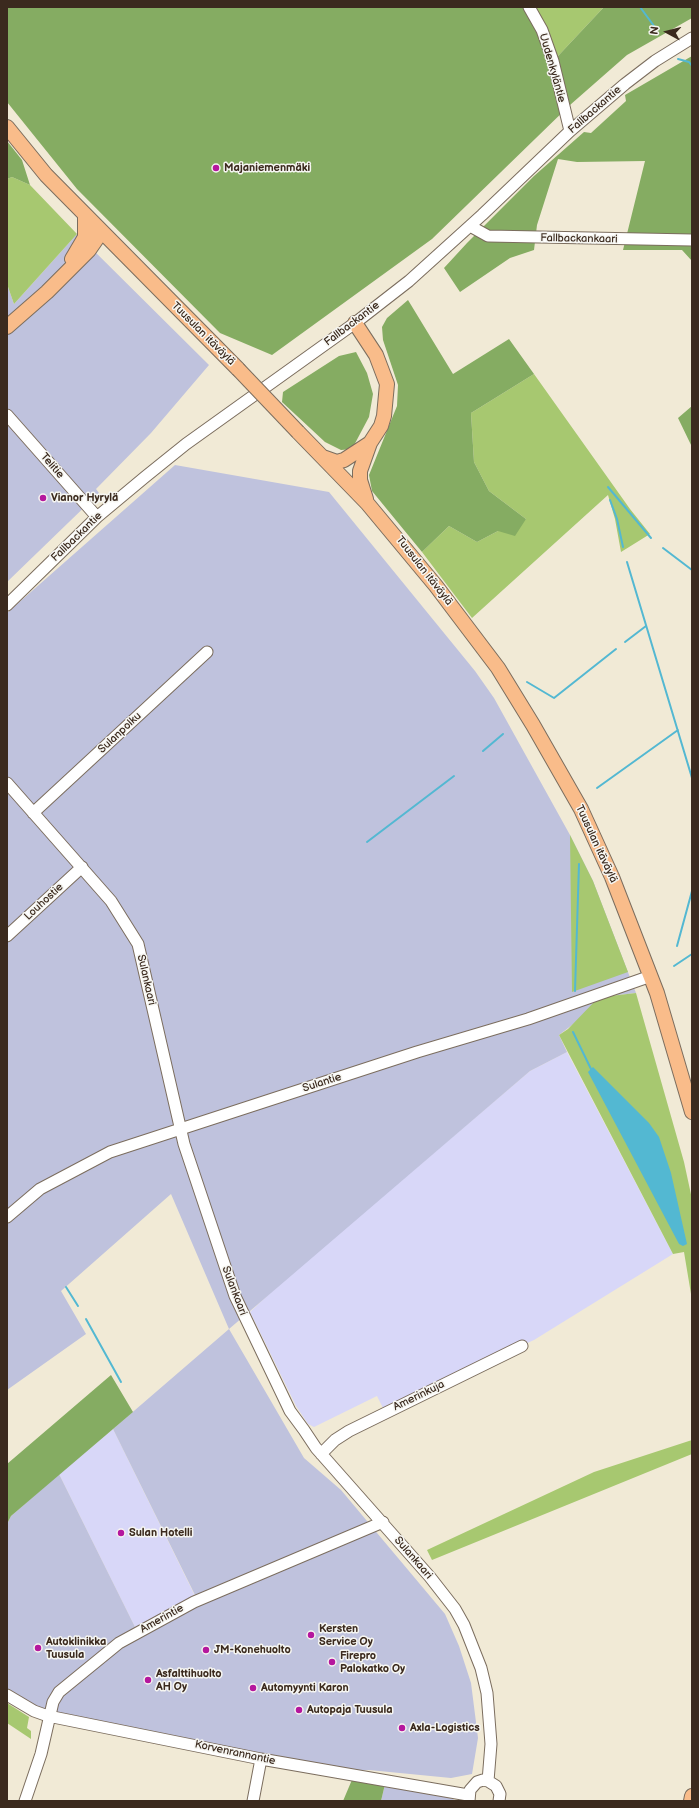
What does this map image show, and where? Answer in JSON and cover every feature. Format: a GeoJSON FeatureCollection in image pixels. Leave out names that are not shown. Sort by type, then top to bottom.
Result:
{"type":"FeatureCollection","features":[{"type":"Feature","properties":{"kind":"main road","name":"Tuusulan itäväylä"},"geometry":{"type":"LineString","coordinates":[[7,127],[46,175],[85,216],[238,369],[367,503],[436,586],[498,668],[533,725],[590,830],[612,877],[651,976],[692,1112]]}},
{"type":"Feature","properties":{"kind":"main road"},"geometry":{"type":"LineString","coordinates":[[34,304],[66,267],[81,246],[85,233],[85,216]]}},
{"type":"Feature","properties":{"kind":"main road"},"geometry":{"type":"LineString","coordinates":[[7,327],[34,304],[89,250],[98,237],[98,229]]}},
{"type":"Feature","properties":{"kind":"main road"},"geometry":{"type":"LineString","coordinates":[[34,304],[49,294],[95,251],[106,247],[121,252]]}},
{"type":"Feature","properties":{"kind":"main road"},"geometry":{"type":"LineString","coordinates":[[355,323],[376,355],[387,384],[384,416],[381,426],[370,443],[360,471],[362,490],[367,503]]}},
{"type":"Feature","properties":{"kind":"main road"},"geometry":{"type":"LineString","coordinates":[[322,457],[330,461],[344,460],[370,443]]}},
{"type":"Feature","properties":{"kind":"main road"},"geometry":{"type":"LineString","coordinates":[[691,1801],[692,1796]]}},
{"type":"Feature","properties":{"kind":"street","name":"Uudenkyläntie"},"geometry":{"type":"LineString","coordinates":[[529,7],[542,30],[553,62],[570,131]]}},
{"type":"Feature","properties":{"kind":"street","name":"Fallbackantie"},"geometry":{"type":"LineString","coordinates":[[7,605],[97,517],[186,444],[355,323],[409,281],[470,226],[570,131],[625,84],[655,61],[692,38]]}},
{"type":"Feature","properties":{"kind":"street","name":"Fallbackankaari"},"geometry":{"type":"LineString","coordinates":[[470,226],[488,236],[503,237],[692,240]]}},
{"type":"Feature","properties":{"kind":"street","name":"Telitie"},"geometry":{"type":"LineString","coordinates":[[7,415],[97,517]]}},
{"type":"Feature","properties":{"kind":"street","name":"Sulanpolku"},"geometry":{"type":"LineString","coordinates":[[33,813],[207,652]]}},
{"type":"Feature","properties":{"kind":"street","name":"Sulankaari"},"geometry":{"type":"LineString","coordinates":[[7,783],[111,901],[138,944],[182,1128],[184,1144],[235,1296],[290,1411],[321,1454],[430,1576],[455,1609],[471,1642],[481,1668],[490,1718],[491,1744],[488,1781]]}},
{"type":"Feature","properties":{"kind":"street","name":"Louhostie"},"geometry":{"type":"LineString","coordinates":[[7,936],[82,867]]}},
{"type":"Feature","properties":{"kind":"street","name":"Sulantie"},"geometry":{"type":"LineString","coordinates":[[7,1217],[40,1189],[110,1152],[417,1052],[528,1019],[651,976]]}},
{"type":"Feature","properties":{"kind":"street","name":"Amerinkuja"},"geometry":{"type":"LineString","coordinates":[[321,1454],[335,1440],[349,1431],[522,1346]]}},
{"type":"Feature","properties":{"kind":"street","name":"Amerintie"},"geometry":{"type":"LineString","coordinates":[[25,1801],[42,1754],[48,1716],[52,1702],[58,1692],[126,1639],[200,1599],[383,1522]]}},
{"type":"Feature","properties":{"kind":"street","name":"Korvenrannantie"},"geometry":{"type":"LineString","coordinates":[[7,1695],[34,1711],[48,1716],[261,1760],[469,1798]]}},
{"type":"Feature","properties":{"kind":"street"},"geometry":{"type":"LineString","coordinates":[[253,1801],[261,1760]]}},
{"type":"Feature","properties":{"kind":"street"},"geometry":{"type":"LineString","coordinates":[[469,1798],[470,1790],[477,1782],[488,1781],[499,1790],[502,1800]]}},
{"type":"Feature","properties":{"kind":"shaded area"},"geometry":{"type":"Polygon","coordinates":[[[77,234],[209,365],[151,433],[96,489],[99,493],[7,582],[7,284],[14,304],[77,234]]]}},
{"type":"Feature","properties":{"kind":"shaded area"},"geometry":{"type":"Polygon","coordinates":[[[175,465],[329,492],[475,671],[494,698],[570,835],[593,881],[636,993],[610,996],[559,1035],[567,1052],[530,1071],[229,1329],[171,1194],[61,1291],[86,1334],[7,1390],[7,613],[175,465]]]}},
{"type":"Feature","properties":{"kind":"shaded area"},"geometry":{"type":"Polygon","coordinates":[[[567,1052],[673,1254],[534,1340],[383,1408],[377,1396],[314,1427],[308,1424],[296,1406],[250,1312],[286,1278],[530,1071],[567,1052]]]}},
{"type":"Feature","properties":{"kind":"shaded area"},"geometry":{"type":"Polygon","coordinates":[[[229,1329],[304,1458],[341,1490],[445,1614],[459,1646],[471,1683],[478,1738],[472,1774],[451,1778],[369,1770],[328,1771],[48,1716],[7,1697],[7,1524],[11,1516],[59,1474],[135,1627],[195,1595],[113,1429],[229,1329]]]}},
{"type":"Feature","properties":{"kind":"shaded area"},"geometry":{"type":"Polygon","coordinates":[[[113,1429],[195,1596],[135,1627],[59,1474],[113,1429]]]}},
{"type":"Feature","properties":{"kind":"shaded area"},"geometry":{"type":"Polygon","coordinates":[[[386,1780],[453,1799],[455,1801],[381,1801],[386,1780]]]}},
{"type":"Feature","properties":{"kind":"green space"},"geometry":{"type":"Polygon","coordinates":[[[7,7],[524,7],[558,56],[604,7],[692,7],[692,18],[627,55],[570,105],[432,239],[272,355],[220,333],[77,189],[7,102],[7,7]]]}},
{"type":"Feature","properties":{"kind":"green space"},"geometry":{"type":"Polygon","coordinates":[[[524,7],[604,7],[558,56],[524,7]]]}},
{"type":"Feature","properties":{"kind":"green space"},"geometry":{"type":"Polygon","coordinates":[[[692,56],[692,261],[682,250],[623,250],[645,161],[577,162],[558,159],[537,225],[534,250],[510,258],[460,292],[444,268],[467,243],[534,176],[584,132],[591,133],[626,101],[625,95],[692,56]]]}},
{"type":"Feature","properties":{"kind":"green space"},"geometry":{"type":"Polygon","coordinates":[[[7,141],[22,160],[30,185],[12,177],[7,179],[7,141]]]}},
{"type":"Feature","properties":{"kind":"green space"},"geometry":{"type":"Polygon","coordinates":[[[12,177],[30,185],[77,234],[14,304],[7,284],[7,179],[12,177]]]}},
{"type":"Feature","properties":{"kind":"green space"},"geometry":{"type":"Polygon","coordinates":[[[408,300],[453,374],[509,339],[534,374],[471,413],[474,462],[489,491],[526,519],[515,536],[498,531],[477,542],[449,526],[422,552],[372,491],[369,475],[397,406],[398,385],[383,340],[382,327],[387,318],[408,300]]]}},
{"type":"Feature","properties":{"kind":"green space"},"geometry":{"type":"Polygon","coordinates":[[[356,352],[367,373],[373,394],[369,417],[352,449],[341,450],[325,442],[282,402],[283,392],[339,356],[356,352]]]}},
{"type":"Feature","properties":{"kind":"green space"},"geometry":{"type":"Polygon","coordinates":[[[534,374],[630,509],[650,534],[621,552],[615,519],[608,495],[472,618],[422,552],[449,526],[477,542],[526,519],[489,491],[474,462],[471,413],[534,374]]]}},
{"type":"Feature","properties":{"kind":"green space"},"geometry":{"type":"Polygon","coordinates":[[[692,406],[692,447],[678,418],[692,406]]]}},
{"type":"Feature","properties":{"kind":"green space"},"geometry":{"type":"Polygon","coordinates":[[[570,835],[593,881],[628,972],[572,992],[570,835]]]}},
{"type":"Feature","properties":{"kind":"green space"},"geometry":{"type":"Polygon","coordinates":[[[636,993],[684,1162],[692,1199],[692,1300],[684,1252],[673,1254],[559,1035],[568,1029],[597,999],[636,993]]]}},
{"type":"Feature","properties":{"kind":"green space"},"geometry":{"type":"Polygon","coordinates":[[[111,1375],[133,1412],[11,1516],[7,1524],[7,1464],[111,1375]]]}},
{"type":"Feature","properties":{"kind":"green space"},"geometry":{"type":"Polygon","coordinates":[[[692,1440],[692,1454],[432,1560],[427,1550],[594,1472],[692,1440]]]}},
{"type":"Feature","properties":{"kind":"green space"},"geometry":{"type":"Polygon","coordinates":[[[7,1703],[29,1717],[27,1728],[31,1731],[31,1739],[7,1723],[7,1703]]]}},
{"type":"Feature","properties":{"kind":"green space"},"geometry":{"type":"Polygon","coordinates":[[[354,1775],[386,1780],[381,1801],[343,1801],[354,1775]]]}},
{"type":"Feature","properties":{"kind":"water"},"geometry":{"type":"Polygon","coordinates":[[[593,1067],[649,1123],[659,1137],[671,1173],[687,1244],[683,1246],[679,1244],[588,1072],[593,1067]]]}},
{"type":"Feature","properties":{"kind":"waterway"},"geometry":{"type":"LineString","coordinates":[[640,7],[654,26]]}},
{"type":"Feature","properties":{"kind":"waterway"},"geometry":{"type":"LineString","coordinates":[[678,59],[689,62],[692,66]]}},
{"type":"Feature","properties":{"kind":"waterway"},"geometry":{"type":"LineString","coordinates":[[608,487],[651,538]]}},
{"type":"Feature","properties":{"kind":"waterway"},"geometry":{"type":"LineString","coordinates":[[610,500],[617,519],[623,547]]}},
{"type":"Feature","properties":{"kind":"waterway"},"geometry":{"type":"LineString","coordinates":[[663,548],[692,570]]}},
{"type":"Feature","properties":{"kind":"waterway"},"geometry":{"type":"LineString","coordinates":[[627,562],[692,778]]}},
{"type":"Feature","properties":{"kind":"waterway"},"geometry":{"type":"LineString","coordinates":[[625,642],[646,626]]}},
{"type":"Feature","properties":{"kind":"waterway"},"geometry":{"type":"LineString","coordinates":[[527,682],[554,698],[616,649]]}},
{"type":"Feature","properties":{"kind":"waterway"},"geometry":{"type":"LineString","coordinates":[[597,788],[678,730]]}},
{"type":"Feature","properties":{"kind":"waterway"},"geometry":{"type":"LineString","coordinates":[[483,751],[503,734]]}},
{"type":"Feature","properties":{"kind":"waterway"},"geometry":{"type":"LineString","coordinates":[[367,842],[454,776]]}},
{"type":"Feature","properties":{"kind":"waterway"},"geometry":{"type":"LineString","coordinates":[[575,991],[579,864]]}},
{"type":"Feature","properties":{"kind":"waterway"},"geometry":{"type":"LineString","coordinates":[[677,946],[692,891]]}},
{"type":"Feature","properties":{"kind":"waterway"},"geometry":{"type":"LineString","coordinates":[[674,966],[692,954]]}},
{"type":"Feature","properties":{"kind":"waterway"},"geometry":{"type":"LineString","coordinates":[[573,1032],[591,1069]]}},
{"type":"Feature","properties":{"kind":"waterway"},"geometry":{"type":"LineString","coordinates":[[66,1287],[78,1306]]}},
{"type":"Feature","properties":{"kind":"waterway"},"geometry":{"type":"LineString","coordinates":[[86,1319],[121,1382]]}},
{"type":"Feature","properties":{"kind":"place","name":"Majaniemenmäki"},"geometry":{"type":"Point","coordinates":[216,168]}},
{"type":"Feature","properties":{"kind":"place","name":"Vianor Hyrylä"},"geometry":{"type":"Point","coordinates":[43,498]}},
{"type":"Feature","properties":{"kind":"place","name":"Sulan Hotelli"},"geometry":{"type":"Point","coordinates":[121,1533]}},
{"type":"Feature","properties":{"kind":"place","name":"Kersten Service Oy"},"geometry":{"type":"Point","coordinates":[311,1635]}},
{"type":"Feature","properties":{"kind":"place","name":"Autoklinikka Tuusula"},"geometry":{"type":"Point","coordinates":[38,1648]}},
{"type":"Feature","properties":{"kind":"place","name":"JM-Konehuolto"},"geometry":{"type":"Point","coordinates":[206,1650]}},
{"type":"Feature","properties":{"kind":"place","name":"Firepro Palokatko Oy"},"geometry":{"type":"Point","coordinates":[332,1662]}},
{"type":"Feature","properties":{"kind":"place","name":"Asfalttihuolto AH Oy"},"geometry":{"type":"Point","coordinates":[148,1680]}},
{"type":"Feature","properties":{"kind":"place","name":"Automyynti Karon"},"geometry":{"type":"Point","coordinates":[253,1688]}},
{"type":"Feature","properties":{"kind":"place","name":"Autopaja Tuusula"},"geometry":{"type":"Point","coordinates":[299,1710]}},
{"type":"Feature","properties":{"kind":"place","name":"Axla-Logistics"},"geometry":{"type":"Point","coordinates":[402,1728]}}]}
